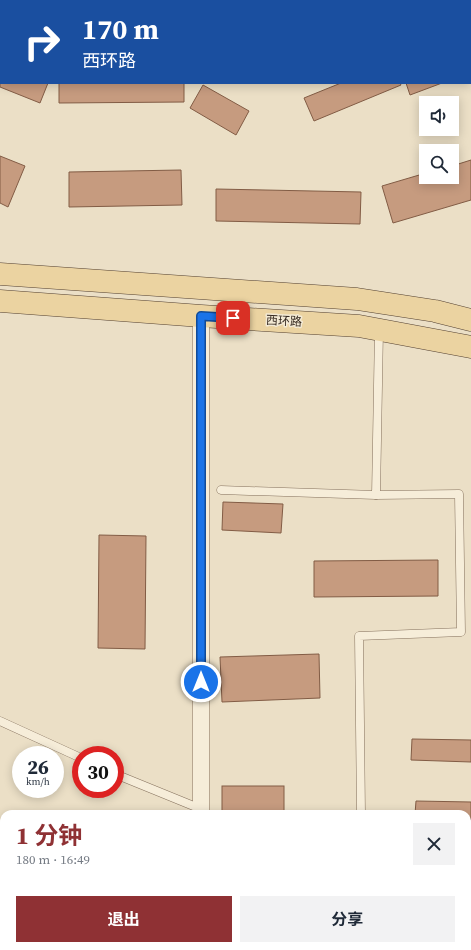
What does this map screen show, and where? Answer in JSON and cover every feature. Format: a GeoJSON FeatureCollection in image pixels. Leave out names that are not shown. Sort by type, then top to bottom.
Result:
{"type":"FeatureCollection","features":[{"type":"Feature","properties":{"kind":"main road"},"geometry":{"type":"LineString","coordinates":[[0,274],[357,298],[435,311],[471,320]]}},
{"type":"Feature","properties":{"kind":"main road","name":"西环路"},"geometry":{"type":"LineString","coordinates":[[0,301],[359,326],[471,347]]}},
{"type":"Feature","properties":{"kind":"street"},"geometry":{"type":"LineString","coordinates":[[201,316],[201,810]]}},
{"type":"Feature","properties":{"kind":"lane"},"geometry":{"type":"LineString","coordinates":[[376,495],[379,330]]}},
{"type":"Feature","properties":{"kind":"lane"},"geometry":{"type":"LineString","coordinates":[[221,490],[376,495],[459,494],[461,632],[359,636],[361,810]]}},
{"type":"Feature","properties":{"kind":"lane"},"geometry":{"type":"LineString","coordinates":[[0,721],[72,754]]}},
{"type":"Feature","properties":{"kind":"lane"},"geometry":{"type":"LineString","coordinates":[[124,778],[196,810]]}},
{"type":"Feature","properties":{"kind":"building"},"geometry":{"type":"Polygon","coordinates":[[[0,84],[48,84],[40,103],[0,87],[0,84]]]}},
{"type":"Feature","properties":{"kind":"building"},"geometry":{"type":"Polygon","coordinates":[[[59,84],[184,84],[184,102],[59,103],[59,84]]]}},
{"type":"Feature","properties":{"kind":"building"},"geometry":{"type":"Polygon","coordinates":[[[339,84],[401,85],[314,121],[304,98],[339,84]]]}},
{"type":"Feature","properties":{"kind":"building"},"geometry":{"type":"Polygon","coordinates":[[[406,84],[439,84],[410,95],[406,84]]]}},
{"type":"Feature","properties":{"kind":"building"},"geometry":{"type":"Polygon","coordinates":[[[203,85],[249,111],[236,135],[190,108],[203,85]]]}},
{"type":"Feature","properties":{"kind":"building"},"geometry":{"type":"Polygon","coordinates":[[[0,156],[25,166],[8,207],[0,203],[0,156]]]}},
{"type":"Feature","properties":{"kind":"building"},"geometry":{"type":"Polygon","coordinates":[[[471,160],[471,200],[393,223],[382,186],[419,175],[419,184],[459,184],[459,164],[471,160]]]}},
{"type":"Feature","properties":{"kind":"building"},"geometry":{"type":"Polygon","coordinates":[[[181,170],[182,205],[69,207],[69,172],[181,170]]]}},
{"type":"Feature","properties":{"kind":"building"},"geometry":{"type":"Polygon","coordinates":[[[216,189],[361,192],[360,224],[216,221],[216,189]]]}},
{"type":"Feature","properties":{"kind":"building"},"geometry":{"type":"Polygon","coordinates":[[[223,502],[283,504],[281,533],[222,530],[223,502]]]}},
{"type":"Feature","properties":{"kind":"building"},"geometry":{"type":"Polygon","coordinates":[[[99,535],[146,536],[145,649],[98,648],[99,535]]]}},
{"type":"Feature","properties":{"kind":"building"},"geometry":{"type":"Polygon","coordinates":[[[438,560],[438,596],[314,597],[314,561],[438,560]]]}},
{"type":"Feature","properties":{"kind":"building"},"geometry":{"type":"Polygon","coordinates":[[[319,654],[320,698],[222,702],[220,657],[319,654]]]}},
{"type":"Feature","properties":{"kind":"building"},"geometry":{"type":"Polygon","coordinates":[[[412,739],[471,740],[471,762],[411,760],[412,739]]]}},
{"type":"Feature","properties":{"kind":"building"},"geometry":{"type":"Polygon","coordinates":[[[222,786],[284,786],[284,810],[222,810],[222,786]]]}},
{"type":"Feature","properties":{"kind":"building"},"geometry":{"type":"Polygon","coordinates":[[[416,801],[471,802],[471,810],[415,810],[416,801]]]}},
{"type":"Feature","properties":{"kind":"route"},"geometry":{"type":"LineString","coordinates":[[201,682],[201,316],[233,318]]}}]}
